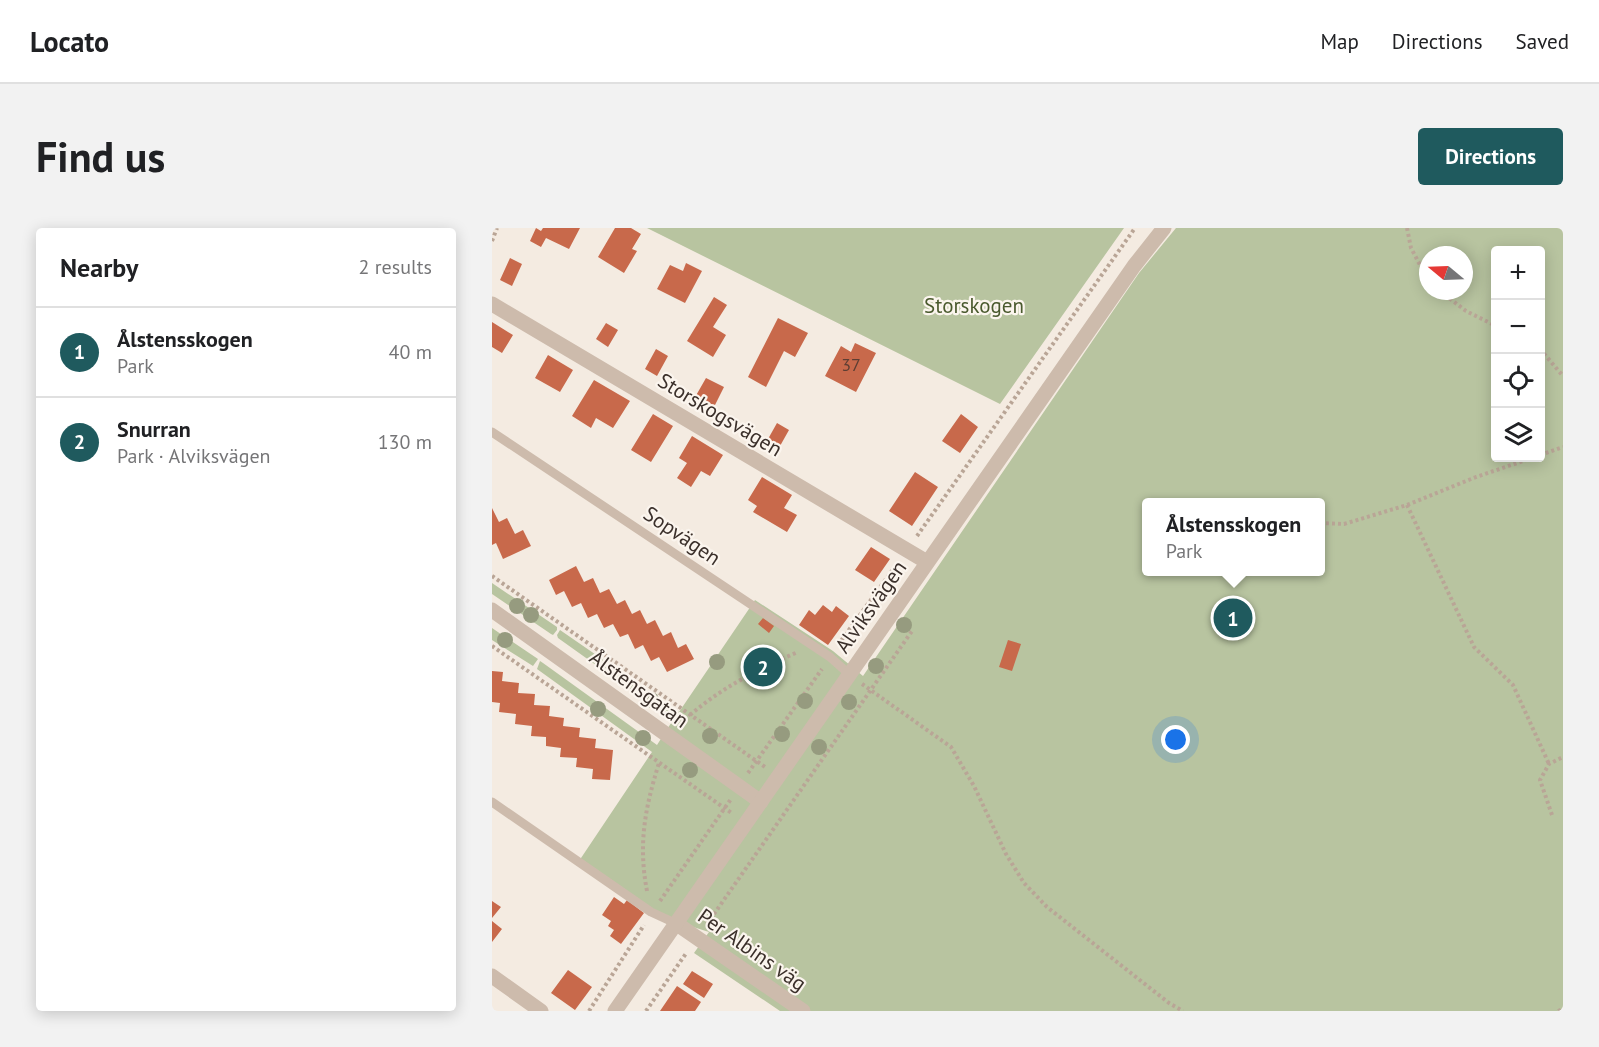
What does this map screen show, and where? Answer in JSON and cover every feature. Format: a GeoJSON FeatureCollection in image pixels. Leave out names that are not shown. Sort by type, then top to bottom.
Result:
{"type":"FeatureCollection","features":[{"type":"Feature","properties":{"kind":"street","name":"Alviksvägen"},"geometry":{"type":"LineString","coordinates":[[615,1011],[1134,266],[1164,228]]}},
{"type":"Feature","properties":{"kind":"street","name":"Storskogsvägen"},"geometry":{"type":"LineString","coordinates":[[492,304],[927,562]]}},
{"type":"Feature","properties":{"kind":"street","name":"Ålstensgatan"},"geometry":{"type":"LineString","coordinates":[[492,610],[761,802]]}},
{"type":"Feature","properties":{"kind":"street","name":"Per Albins väg"},"geometry":{"type":"LineString","coordinates":[[677,924],[803,1011]]}},
{"type":"Feature","properties":{"kind":"street"},"geometry":{"type":"LineString","coordinates":[[492,976],[541,1011]]}},
{"type":"Feature","properties":{"kind":"lane","name":"Sopvägen"},"geometry":{"type":"LineString","coordinates":[[492,432],[815,646],[849,674]]}},
{"type":"Feature","properties":{"kind":"lane"},"geometry":{"type":"LineString","coordinates":[[492,802],[651,912],[677,924]]}},
{"type":"Feature","properties":{"kind":"path"},"geometry":{"type":"LineString","coordinates":[[492,241],[497,228]]}},
{"type":"Feature","properties":{"kind":"path"},"geometry":{"type":"LineString","coordinates":[[589,1011],[651,912],[1135,228]]}},
{"type":"Feature","properties":{"kind":"path"},"geometry":{"type":"LineString","coordinates":[[1407,228],[1412,248],[1419,262]]}},
{"type":"Feature","properties":{"kind":"path"},"geometry":{"type":"LineString","coordinates":[[1452,300],[1466,311],[1491,324]]}},
{"type":"Feature","properties":{"kind":"path"},"geometry":{"type":"LineString","coordinates":[[1545,354],[1563,376]]}},
{"type":"Feature","properties":{"kind":"path"},"geometry":{"type":"LineString","coordinates":[[1545,453],[1563,447]]}},
{"type":"Feature","properties":{"kind":"path"},"geometry":{"type":"LineString","coordinates":[[1325,523],[1344,524],[1407,505],[1520,462]]}},
{"type":"Feature","properties":{"kind":"path"},"geometry":{"type":"LineString","coordinates":[[1407,505],[1474,647],[1513,685],[1549,764]]}},
{"type":"Feature","properties":{"kind":"path"},"geometry":{"type":"LineString","coordinates":[[492,576],[800,790]]}},
{"type":"Feature","properties":{"kind":"path"},"geometry":{"type":"LineString","coordinates":[[646,1011],[912,631]]}},
{"type":"Feature","properties":{"kind":"path"},"geometry":{"type":"LineString","coordinates":[[492,646],[768,838]]}},
{"type":"Feature","properties":{"kind":"path"},"geometry":{"type":"LineString","coordinates":[[690,715],[710,698],[747,675],[815,646]]}},
{"type":"Feature","properties":{"kind":"path"},"geometry":{"type":"LineString","coordinates":[[849,674],[951,747],[974,786],[1006,854],[1024,883],[1047,907],[1183,1011]]}},
{"type":"Feature","properties":{"kind":"path"},"geometry":{"type":"LineString","coordinates":[[1552,815],[1540,780],[1549,764],[1563,757]]}},
{"type":"Feature","properties":{"kind":"path"},"geometry":{"type":"LineString","coordinates":[[651,912],[641,847],[644,821],[659,763]]}},
{"type":"Feature","properties":{"kind":"path"},"geometry":{"type":"LineString","coordinates":[[1558,1011],[1563,1009]]}},
{"type":"Feature","properties":{"kind":"green space","name":"Storskogen"},"geometry":{"type":"Polygon","coordinates":[[[647,228],[1124,228],[1000,404],[647,228]]]}},
{"type":"Feature","properties":{"kind":"green space"},"geometry":{"type":"Polygon","coordinates":[[[1176,228],[1563,228],[1563,1011],[780,1011],[694,953],[709,932],[649,913],[577,864],[652,752],[537,669],[540,661],[657,745],[673,720],[558,638],[560,630],[679,712],[755,600],[833,651],[863,676],[1139,273],[1176,228]]]}},
{"type":"Feature","properties":{"kind":"green space"},"geometry":{"type":"Polygon","coordinates":[[[492,583],[557,627],[557,630],[553,635],[551,634],[492,594],[492,583]]]}},
{"type":"Feature","properties":{"kind":"green space"},"geometry":{"type":"Polygon","coordinates":[[[492,628],[538,659],[533,666],[492,640],[492,628]]]}},
{"type":"Feature","properties":{"kind":"building"},"geometry":{"type":"Polygon","coordinates":[[[536,228],[541,231],[543,228],[580,228],[569,249],[546,238],[541,247],[530,241],[536,228]]]}},
{"type":"Feature","properties":{"kind":"building"},"geometry":{"type":"Polygon","coordinates":[[[615,228],[631,228],[641,234],[632,249],[637,251],[624,273],[598,257],[615,228]]]}},
{"type":"Feature","properties":{"kind":"building"},"geometry":{"type":"Polygon","coordinates":[[[510,258],[522,264],[512,286],[500,280],[510,258]]]}},
{"type":"Feature","properties":{"kind":"building"},"geometry":{"type":"Polygon","coordinates":[[[686,263],[702,271],[685,303],[657,289],[670,265],[683,271],[686,263]]]}},
{"type":"Feature","properties":{"kind":"building"},"geometry":{"type":"Polygon","coordinates":[[[714,297],[727,305],[713,327],[726,335],[713,357],[687,341],[714,297]]]}},
{"type":"Feature","properties":{"kind":"building"},"geometry":{"type":"Polygon","coordinates":[[[778,318],[808,333],[795,357],[784,351],[766,387],[748,377],[778,318]]]}},
{"type":"Feature","properties":{"kind":"building"},"geometry":{"type":"Polygon","coordinates":[[[492,322],[513,335],[502,353],[492,347],[492,322]]]}},
{"type":"Feature","properties":{"kind":"building"},"geometry":{"type":"Polygon","coordinates":[[[606,323],[618,330],[608,347],[596,339],[606,323]]]}},
{"type":"Feature","properties":{"kind":"building"},"geometry":{"type":"Polygon","coordinates":[[[855,343],[876,353],[856,392],[825,376],[841,346],[851,352],[855,343]]]}},
{"type":"Feature","properties":{"kind":"building"},"geometry":{"type":"Polygon","coordinates":[[[656,349],[668,356],[657,376],[645,369],[656,349]]]}},
{"type":"Feature","properties":{"kind":"building"},"geometry":{"type":"Polygon","coordinates":[[[548,355],[573,370],[560,392],[535,378],[548,355]]]}},
{"type":"Feature","properties":{"kind":"building"},"geometry":{"type":"Polygon","coordinates":[[[706,378],[724,387],[713,409],[694,399],[706,378]]]}},
{"type":"Feature","properties":{"kind":"building"},"geometry":{"type":"Polygon","coordinates":[[[594,380],[630,401],[613,428],[596,418],[591,428],[572,416],[594,380]]]}},
{"type":"Feature","properties":{"kind":"building"},"geometry":{"type":"Polygon","coordinates":[[[653,414],[673,426],[651,462],[631,450],[653,414]]]}},
{"type":"Feature","properties":{"kind":"building"},"geometry":{"type":"Polygon","coordinates":[[[961,414],[978,427],[960,453],[942,441],[961,414]]]}},
{"type":"Feature","properties":{"kind":"building"},"geometry":{"type":"Polygon","coordinates":[[[777,423],[789,430],[780,446],[768,439],[777,423]]]}},
{"type":"Feature","properties":{"kind":"building"},"geometry":{"type":"Polygon","coordinates":[[[692,436],[723,455],[710,476],[701,471],[691,487],[677,478],[687,463],[679,458],[692,436]]]}},
{"type":"Feature","properties":{"kind":"building"},"geometry":{"type":"Polygon","coordinates":[[[915,472],[938,487],[912,526],[889,511],[915,472]]]}},
{"type":"Feature","properties":{"kind":"building"},"geometry":{"type":"Polygon","coordinates":[[[762,477],[792,495],[784,508],[797,515],[787,532],[753,512],[757,506],[748,500],[762,477]]]}},
{"type":"Feature","properties":{"kind":"building"},"geometry":{"type":"Polygon","coordinates":[[[492,508],[499,522],[507,518],[515,534],[523,530],[531,546],[503,559],[496,543],[492,545],[492,508]]]}},
{"type":"Feature","properties":{"kind":"building"},"geometry":{"type":"Polygon","coordinates":[[[871,547],[890,559],[874,582],[855,570],[871,547]]]}},
{"type":"Feature","properties":{"kind":"building"},"geometry":{"type":"Polygon","coordinates":[[[576,566],[584,582],[593,578],[600,593],[609,589],[617,604],[625,600],[632,614],[640,610],[647,624],[655,620],[663,636],[671,632],[678,648],[686,644],[694,659],[667,672],[659,657],[651,661],[643,645],[635,649],[628,634],[620,637],[613,624],[604,628],[597,614],[588,618],[581,603],[572,607],[564,591],[556,595],[549,580],[576,566]]]}},
{"type":"Feature","properties":{"kind":"building"},"geometry":{"type":"Polygon","coordinates":[[[823,605],[832,612],[836,606],[849,616],[828,645],[799,625],[809,610],[815,615],[823,605]]]}},
{"type":"Feature","properties":{"kind":"building"},"geometry":{"type":"Polygon","coordinates":[[[763,618],[774,626],[769,633],[758,624],[763,618]]]}},
{"type":"Feature","properties":{"kind":"building"},"geometry":{"type":"Polygon","coordinates":[[[1008,640],[1021,644],[1012,671],[999,667],[1008,640]]]}},
{"type":"Feature","properties":{"kind":"building"},"geometry":{"type":"Polygon","coordinates":[[[492,671],[503,672],[502,681],[519,683],[518,693],[535,694],[534,705],[550,706],[549,716],[564,718],[563,726],[580,728],[579,737],[596,739],[595,748],[613,750],[610,780],[592,779],[593,769],[576,767],[577,758],[560,757],[561,748],[546,746],[546,737],[531,736],[532,726],[515,724],[516,714],[499,712],[500,703],[492,702],[492,671]]]}},
{"type":"Feature","properties":{"kind":"building"},"geometry":{"type":"Polygon","coordinates":[[[614,897],[624,904],[627,900],[644,913],[621,944],[610,936],[614,930],[608,926],[611,921],[602,915],[614,897]]]}},
{"type":"Feature","properties":{"kind":"building"},"geometry":{"type":"Polygon","coordinates":[[[492,901],[501,907],[492,918],[492,901]]]}},
{"type":"Feature","properties":{"kind":"building"},"geometry":{"type":"Polygon","coordinates":[[[492,921],[502,929],[492,942],[492,921]]]}},
{"type":"Feature","properties":{"kind":"building"},"geometry":{"type":"Polygon","coordinates":[[[568,970],[592,987],[575,1010],[551,993],[568,970]]]}},
{"type":"Feature","properties":{"kind":"building"},"geometry":{"type":"Polygon","coordinates":[[[692,971],[713,984],[704,998],[683,984],[692,971]]]}},
{"type":"Feature","properties":{"kind":"building"},"geometry":{"type":"Polygon","coordinates":[[[677,986],[701,1002],[695,1011],[660,1011],[677,986]]]}},
{"type":"Feature","properties":{"kind":"place","name":"Ålstensskogen"},"geometry":{"type":"Point","coordinates":[1233,618]}},
{"type":"Feature","properties":{"kind":"place","name":"Snurran"},"geometry":{"type":"Point","coordinates":[763,667]}}]}
